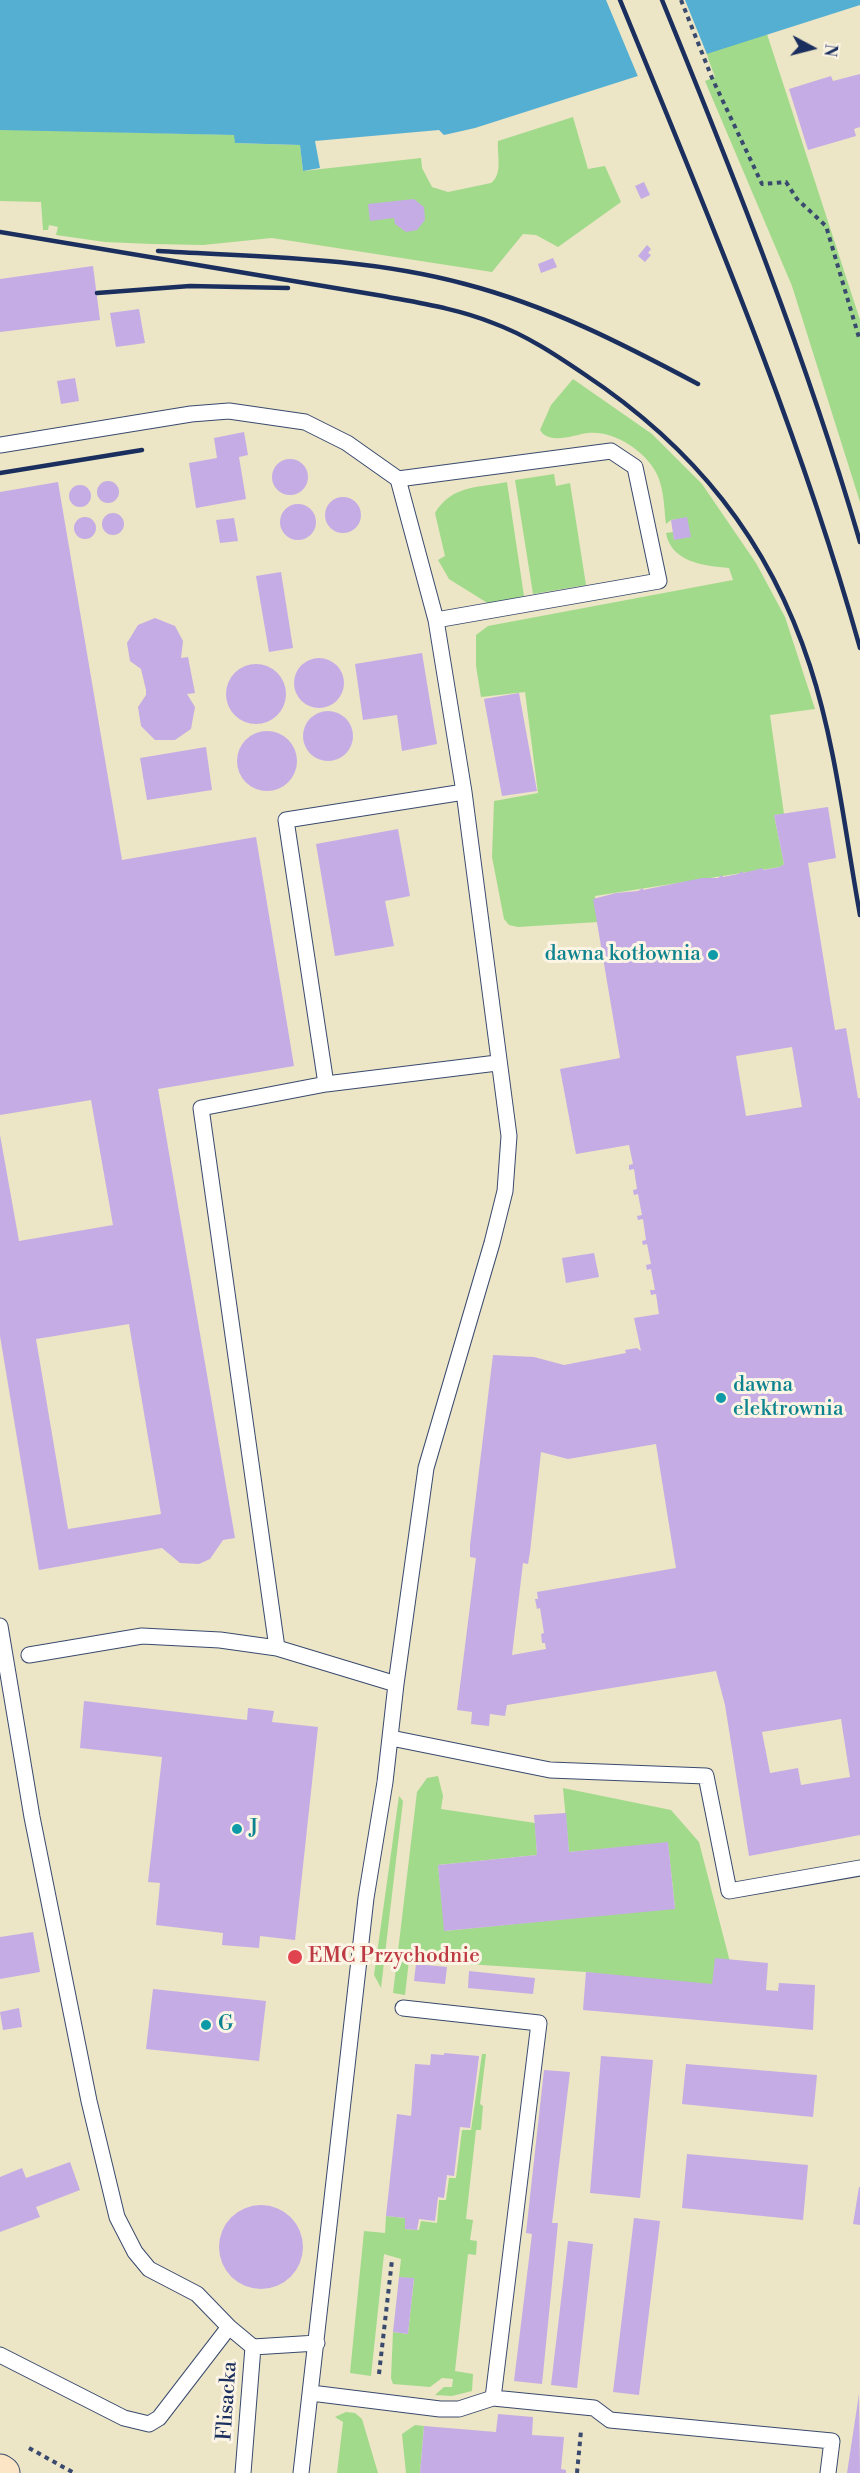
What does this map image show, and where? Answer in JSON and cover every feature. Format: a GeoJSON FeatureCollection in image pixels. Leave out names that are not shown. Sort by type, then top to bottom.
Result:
{"type":"FeatureCollection","features":[{"type":"Feature","properties":{"kind":"lane"},"geometry":{"type":"LineString","coordinates":[[0,445],[190,414],[229,411],[305,422],[347,443],[398,479],[436,620],[464,792],[497,1063],[509,1136],[505,1191],[489,1254],[426,1468],[396,1684],[391,1738],[366,1898],[302,2473]]}},
{"type":"Feature","properties":{"kind":"lane"},"geometry":{"type":"LineString","coordinates":[[398,479],[611,451],[635,467],[659,581],[436,620]]}},
{"type":"Feature","properties":{"kind":"lane"},"geometry":{"type":"LineString","coordinates":[[326,1084],[286,820],[464,792]]}},
{"type":"Feature","properties":{"kind":"lane"},"geometry":{"type":"LineString","coordinates":[[277,1648],[201,1108],[326,1084],[497,1063]]}},
{"type":"Feature","properties":{"kind":"lane"},"geometry":{"type":"LineString","coordinates":[[0,1626],[3,1666],[32,1817],[80,2055],[117,2217],[135,2252],[149,2269],[197,2294],[228,2327],[253,2347]]}},
{"type":"Feature","properties":{"kind":"lane"},"geometry":{"type":"LineString","coordinates":[[28,1655],[142,1636],[220,1640],[277,1648],[396,1684]]}},
{"type":"Feature","properties":{"kind":"lane"},"geometry":{"type":"LineString","coordinates":[[391,1738],[550,1770],[706,1776],[729,1892],[860,1868]]}},
{"type":"Feature","properties":{"kind":"lane"},"geometry":{"type":"LineString","coordinates":[[403,2007],[539,2023],[493,2398]]}},
{"type":"Feature","properties":{"kind":"lane"},"geometry":{"type":"LineString","coordinates":[[0,2355],[124,2418],[149,2424],[159,2418],[228,2327]]}},
{"type":"Feature","properties":{"kind":"lane","name":"Flisacka"},"geometry":{"type":"LineString","coordinates":[[243,2473],[253,2347],[316,2343]]}},
{"type":"Feature","properties":{"kind":"lane"},"geometry":{"type":"LineString","coordinates":[[311,2393],[459,2409],[493,2398],[594,2408],[610,2420],[832,2441],[828,2473]]}},
{"type":"Feature","properties":{"kind":"path"},"geometry":{"type":"LineString","coordinates":[[681,0],[712,78],[762,184],[786,182],[797,200],[826,226],[860,340]]}},
{"type":"Feature","properties":{"kind":"path"},"geometry":{"type":"LineString","coordinates":[[378,2402],[392,2260]]}},
{"type":"Feature","properties":{"kind":"path"},"geometry":{"type":"LineString","coordinates":[[577,2473],[583,2407]]}},
{"type":"Feature","properties":{"kind":"path"},"geometry":{"type":"LineString","coordinates":[[28,2447],[74,2473]]}},
{"type":"Feature","properties":{"kind":"green space"},"geometry":{"type":"Polygon","coordinates":[[[767,34],[860,320],[860,502],[792,286],[705,81],[715,77],[706,53],[767,34]]]}},
{"type":"Feature","properties":{"kind":"green space"},"geometry":{"type":"Polygon","coordinates":[[[573,117],[588,169],[605,166],[621,202],[558,247],[536,235],[523,234],[492,272],[272,238],[203,245],[105,242],[56,235],[58,227],[49,225],[48,230],[43,230],[41,202],[0,201],[0,130],[3,129],[235,135],[235,143],[300,145],[303,171],[421,158],[422,168],[432,187],[448,192],[491,183],[495,179],[498,170],[498,141],[573,117]]]}},
{"type":"Feature","properties":{"kind":"green space"},"geometry":{"type":"Polygon","coordinates":[[[573,379],[652,434],[702,484],[756,563],[785,617],[815,709],[770,715],[784,814],[774,815],[784,864],[780,867],[595,896],[598,922],[518,927],[509,925],[504,919],[492,857],[494,801],[538,793],[525,692],[481,697],[476,666],[476,635],[488,626],[733,580],[729,568],[699,564],[674,550],[666,533],[673,532],[674,540],[687,518],[671,520],[666,524],[660,482],[649,462],[634,448],[626,442],[597,433],[559,438],[543,434],[540,430],[551,405],[573,379]]]}},
{"type":"Feature","properties":{"kind":"green space"},"geometry":{"type":"Polygon","coordinates":[[[554,474],[556,486],[570,483],[586,585],[533,594],[515,480],[554,474]]]}},
{"type":"Feature","properties":{"kind":"green space"},"geometry":{"type":"Polygon","coordinates":[[[507,482],[524,596],[489,604],[449,579],[438,560],[445,556],[435,513],[449,497],[457,492],[507,482]]]}},
{"type":"Feature","properties":{"kind":"green space"},"geometry":{"type":"Polygon","coordinates":[[[438,1776],[443,1796],[441,1809],[535,1823],[537,1855],[438,1865],[445,1931],[675,1908],[668,1843],[569,1852],[563,1788],[671,1810],[699,1842],[730,1962],[715,1987],[586,1972],[409,1960],[405,1995],[393,1993],[417,1792],[427,1778],[438,1776]]]}},
{"type":"Feature","properties":{"kind":"green space"},"geometry":{"type":"Polygon","coordinates":[[[399,1796],[403,1801],[381,1988],[374,1975],[399,1796]]]}},
{"type":"Feature","properties":{"kind":"green space"},"geometry":{"type":"Polygon","coordinates":[[[482,2054],[486,2054],[480,2104],[483,2106],[481,2130],[476,2130],[466,2219],[473,2220],[470,2240],[477,2241],[476,2255],[468,2254],[455,2371],[473,2374],[472,2391],[452,2396],[435,2395],[444,2387],[452,2387],[453,2379],[442,2378],[430,2387],[393,2384],[391,2378],[393,2332],[408,2334],[414,2279],[399,2277],[401,2259],[384,2254],[371,2376],[350,2373],[364,2231],[385,2233],[386,2216],[405,2218],[405,2229],[419,2230],[421,2221],[437,2223],[439,2200],[446,2200],[449,2178],[456,2178],[462,2130],[471,2130],[482,2054]]]}},
{"type":"Feature","properties":{"kind":"green space"},"geometry":{"type":"Polygon","coordinates":[[[346,2412],[355,2413],[362,2419],[378,2473],[337,2473],[343,2422],[335,2417],[346,2412]]]}},
{"type":"Feature","properties":{"kind":"green space"},"geometry":{"type":"Polygon","coordinates":[[[415,2425],[424,2426],[420,2473],[406,2473],[402,2434],[415,2425]]]}},
{"type":"Feature","properties":{"kind":"water"},"geometry":{"type":"Polygon","coordinates":[[[0,0],[860,0],[860,5],[475,128],[444,135],[439,130],[315,141],[320,168],[303,171],[300,145],[235,143],[234,135],[0,130],[0,0]]]}},
{"type":"Feature","properties":{"kind":"pier"},"geometry":{"type":"Polygon","coordinates":[[[606,0],[685,0],[708,57],[639,79],[606,0]]]}},
{"type":"Feature","properties":{"kind":"building"},"geometry":{"type":"Polygon","coordinates":[[[860,74],[860,127],[854,129],[856,136],[808,150],[789,89],[831,76],[833,81],[860,74]]]}},
{"type":"Feature","properties":{"kind":"building"},"geometry":{"type":"Polygon","coordinates":[[[644,182],[650,195],[641,199],[635,186],[644,182]]]}},
{"type":"Feature","properties":{"kind":"building"},"geometry":{"type":"Polygon","coordinates":[[[414,199],[424,207],[425,220],[417,230],[406,232],[395,224],[394,218],[370,221],[368,204],[414,199]]]}},
{"type":"Feature","properties":{"kind":"building"},"geometry":{"type":"Polygon","coordinates":[[[647,245],[651,249],[648,253],[651,255],[645,262],[638,256],[647,245]]]}},
{"type":"Feature","properties":{"kind":"building"},"geometry":{"type":"Polygon","coordinates":[[[553,258],[557,267],[541,273],[538,264],[553,258]]]}},
{"type":"Feature","properties":{"kind":"building"},"geometry":{"type":"Polygon","coordinates":[[[93,266],[100,320],[0,332],[0,279],[93,266]]]}},
{"type":"Feature","properties":{"kind":"building"},"geometry":{"type":"Polygon","coordinates":[[[139,309],[145,343],[116,347],[110,313],[139,309]]]}},
{"type":"Feature","properties":{"kind":"building"},"geometry":{"type":"Polygon","coordinates":[[[75,378],[79,401],[61,404],[57,381],[75,378]]]}},
{"type":"Feature","properties":{"kind":"building"},"geometry":{"type":"Polygon","coordinates":[[[244,432],[248,455],[239,457],[246,499],[196,508],[189,463],[217,458],[214,438],[244,432]]]}},
{"type":"Feature","properties":{"kind":"building"},"geometry":{"type":"Polygon","coordinates":[[[290,459],[303,464],[308,477],[303,490],[290,495],[277,490],[272,477],[277,464],[290,459]]]}},
{"type":"Feature","properties":{"kind":"building"},"geometry":{"type":"Polygon","coordinates":[[[108,481],[116,484],[119,492],[116,500],[108,503],[100,500],[97,492],[100,484],[108,481]]]}},
{"type":"Feature","properties":{"kind":"building"},"geometry":{"type":"Polygon","coordinates":[[[58,482],[122,860],[256,837],[294,1066],[158,1089],[235,1538],[223,1540],[210,1559],[199,1564],[180,1563],[162,1548],[39,1570],[0,1336],[0,1135],[19,1241],[113,1225],[91,1100],[0,1115],[0,492],[58,482]],[[129,1324],[36,1339],[68,1529],[161,1514],[129,1324]]]}},
{"type":"Feature","properties":{"kind":"building"},"geometry":{"type":"Polygon","coordinates":[[[76,485],[84,485],[91,492],[91,500],[84,507],[76,507],[69,500],[69,492],[76,485]]]}},
{"type":"Feature","properties":{"kind":"building"},"geometry":{"type":"Polygon","coordinates":[[[343,497],[356,502],[361,515],[356,528],[343,533],[330,528],[325,515],[330,502],[343,497]]]}},
{"type":"Feature","properties":{"kind":"building"},"geometry":{"type":"Polygon","coordinates":[[[298,504],[311,509],[316,522],[311,535],[298,540],[285,535],[280,522],[285,509],[298,504]]]}},
{"type":"Feature","properties":{"kind":"building"},"geometry":{"type":"Polygon","coordinates":[[[113,513],[121,516],[124,524],[121,532],[113,535],[105,532],[102,524],[105,516],[113,513]]]}},
{"type":"Feature","properties":{"kind":"building"},"geometry":{"type":"Polygon","coordinates":[[[81,517],[89,517],[96,524],[96,532],[89,539],[81,539],[74,532],[74,524],[81,517]]]}},
{"type":"Feature","properties":{"kind":"building"},"geometry":{"type":"Polygon","coordinates":[[[687,517],[691,537],[674,540],[671,520],[687,517]]]}},
{"type":"Feature","properties":{"kind":"building"},"geometry":{"type":"Polygon","coordinates":[[[234,518],[238,541],[220,543],[216,520],[234,518]]]}},
{"type":"Feature","properties":{"kind":"building"},"geometry":{"type":"Polygon","coordinates":[[[281,572],[293,648],[269,652],[256,576],[281,572]]]}},
{"type":"Feature","properties":{"kind":"building"},"geometry":{"type":"Polygon","coordinates":[[[155,618],[175,626],[183,641],[181,658],[188,657],[195,693],[187,694],[195,707],[191,729],[175,740],[155,740],[141,726],[138,707],[146,695],[146,690],[141,669],[130,661],[127,643],[138,625],[155,618]]]}},
{"type":"Feature","properties":{"kind":"building"},"geometry":{"type":"Polygon","coordinates":[[[422,653],[437,744],[402,751],[397,715],[363,720],[355,664],[422,653]]]}},
{"type":"Feature","properties":{"kind":"building"},"geometry":{"type":"Polygon","coordinates":[[[314,658],[324,658],[337,665],[344,678],[344,688],[337,701],[324,708],[314,708],[305,704],[298,697],[294,688],[294,678],[298,669],[305,662],[314,658]]]}},
{"type":"Feature","properties":{"kind":"building"},"geometry":{"type":"Polygon","coordinates":[[[256,664],[273,669],[281,677],[286,694],[281,711],[273,719],[256,724],[239,719],[231,711],[226,694],[231,677],[239,669],[256,664]]]}},
{"type":"Feature","properties":{"kind":"building"},"geometry":{"type":"Polygon","coordinates":[[[519,693],[537,791],[502,796],[484,699],[519,693]]]}},
{"type":"Feature","properties":{"kind":"building"},"geometry":{"type":"Polygon","coordinates":[[[323,711],[333,711],[346,718],[353,731],[353,741],[346,754],[333,761],[323,761],[314,757],[307,750],[303,741],[303,731],[307,722],[314,715],[323,711]]]}},
{"type":"Feature","properties":{"kind":"building"},"geometry":{"type":"Polygon","coordinates":[[[267,731],[284,736],[292,744],[297,761],[292,778],[284,786],[267,791],[250,786],[242,778],[237,761],[242,744],[250,736],[267,731]]]}},
{"type":"Feature","properties":{"kind":"building"},"geometry":{"type":"Polygon","coordinates":[[[206,747],[212,790],[147,800],[140,758],[206,747]]]}},
{"type":"Feature","properties":{"kind":"building"},"geometry":{"type":"Polygon","coordinates":[[[828,807],[836,858],[808,863],[835,1030],[846,1028],[858,1098],[860,1098],[860,1835],[749,1856],[725,1705],[716,1671],[507,1705],[505,1716],[490,1714],[489,1726],[471,1724],[472,1712],[457,1710],[476,1558],[470,1557],[470,1545],[493,1355],[534,1357],[564,1365],[626,1353],[625,1350],[637,1348],[641,1351],[634,1318],[659,1314],[656,1294],[651,1295],[650,1290],[655,1290],[651,1269],[647,1270],[646,1265],[651,1264],[647,1244],[643,1245],[642,1241],[646,1240],[643,1219],[638,1220],[637,1216],[642,1215],[638,1194],[634,1195],[633,1190],[637,1189],[634,1169],[629,1170],[629,1165],[633,1164],[629,1145],[576,1154],[560,1069],[620,1058],[593,899],[616,893],[638,891],[643,888],[643,890],[702,878],[718,878],[722,875],[723,877],[743,871],[743,873],[780,867],[784,864],[774,815],[828,807]],[[792,1047],[736,1056],[746,1116],[802,1107],[792,1047]],[[656,1444],[568,1459],[541,1452],[530,1552],[528,1564],[523,1563],[512,1655],[546,1649],[545,1643],[542,1643],[541,1634],[544,1633],[540,1608],[537,1609],[535,1599],[538,1599],[537,1592],[676,1568],[656,1444]],[[841,1719],[762,1732],[770,1773],[798,1768],[801,1785],[850,1777],[841,1719]]]}},
{"type":"Feature","properties":{"kind":"building"},"geometry":{"type":"Polygon","coordinates":[[[398,829],[410,896],[385,901],[394,946],[335,956],[316,844],[398,829]]]}},
{"type":"Feature","properties":{"kind":"building"},"geometry":{"type":"Polygon","coordinates":[[[594,1253],[599,1277],[566,1283],[562,1258],[594,1253]]]}},
{"type":"Feature","properties":{"kind":"building","name":"J"},"geometry":{"type":"Polygon","coordinates":[[[84,1701],[247,1720],[248,1708],[274,1711],[272,1722],[318,1727],[295,1940],[260,1936],[259,1948],[222,1945],[223,1933],[156,1925],[160,1883],[148,1882],[162,1757],[80,1748],[84,1701]]]}},
{"type":"Feature","properties":{"kind":"building"},"geometry":{"type":"Polygon","coordinates":[[[566,1813],[569,1852],[668,1842],[675,1909],[444,1931],[438,1865],[537,1855],[534,1815],[566,1813]]]}},
{"type":"Feature","properties":{"kind":"building"},"geometry":{"type":"Polygon","coordinates":[[[33,1932],[40,1972],[0,1979],[0,1937],[33,1932]]]}},
{"type":"Feature","properties":{"kind":"building"},"geometry":{"type":"Polygon","coordinates":[[[715,1958],[768,1963],[766,1990],[778,1991],[779,1983],[815,1985],[813,2030],[583,2010],[586,1972],[712,1984],[715,1958]]]}},
{"type":"Feature","properties":{"kind":"building"},"geometry":{"type":"Polygon","coordinates":[[[416,1964],[447,1967],[445,1984],[414,1981],[416,1964]]]}},
{"type":"Feature","properties":{"kind":"building"},"geometry":{"type":"Polygon","coordinates":[[[469,1971],[535,1978],[533,1994],[468,1988],[469,1971]]]}},
{"type":"Feature","properties":{"kind":"building","name":"G"},"geometry":{"type":"Polygon","coordinates":[[[153,1989],[266,2001],[259,2061],[146,2049],[153,1989]]]}},
{"type":"Feature","properties":{"kind":"building"},"geometry":{"type":"Polygon","coordinates":[[[19,2008],[22,2027],[3,2030],[0,2012],[19,2008]]]}},
{"type":"Feature","properties":{"kind":"building"},"geometry":{"type":"Polygon","coordinates":[[[444,2053],[479,2056],[470,2128],[460,2127],[454,2176],[447,2175],[444,2198],[438,2197],[435,2221],[419,2219],[417,2230],[405,2229],[405,2218],[386,2216],[397,2114],[411,2116],[415,2064],[430,2065],[431,2054],[444,2055],[444,2053]]]}},
{"type":"Feature","properties":{"kind":"building"},"geometry":{"type":"Polygon","coordinates":[[[601,2056],[653,2060],[640,2198],[590,2193],[601,2056]]]}},
{"type":"Feature","properties":{"kind":"building"},"geometry":{"type":"Polygon","coordinates":[[[686,2064],[817,2075],[813,2117],[682,2104],[686,2064]]]}},
{"type":"Feature","properties":{"kind":"building"},"geometry":{"type":"Polygon","coordinates":[[[544,2070],[570,2072],[552,2223],[558,2223],[542,2384],[514,2381],[532,2234],[526,2233],[544,2070]]]}},
{"type":"Feature","properties":{"kind":"building"},"geometry":{"type":"Polygon","coordinates":[[[687,2154],[808,2165],[803,2220],[682,2208],[687,2154]]]}},
{"type":"Feature","properties":{"kind":"building"},"geometry":{"type":"Polygon","coordinates":[[[70,2162],[80,2190],[36,2207],[40,2217],[0,2232],[0,2177],[22,2168],[26,2178],[70,2162]]]}},
{"type":"Feature","properties":{"kind":"building"},"geometry":{"type":"Polygon","coordinates":[[[860,2187],[860,2225],[853,2224],[860,2187]]]}},
{"type":"Feature","properties":{"kind":"building"},"geometry":{"type":"Polygon","coordinates":[[[261,2205],[277,2208],[291,2217],[300,2231],[303,2247],[300,2263],[291,2277],[277,2286],[261,2289],[245,2286],[231,2277],[222,2263],[219,2247],[222,2231],[231,2217],[245,2208],[261,2205]]]}},
{"type":"Feature","properties":{"kind":"building"},"geometry":{"type":"Polygon","coordinates":[[[634,2218],[660,2221],[639,2395],[613,2392],[634,2218]]]}},
{"type":"Feature","properties":{"kind":"building"},"geometry":{"type":"Polygon","coordinates":[[[568,2241],[593,2244],[577,2388],[551,2385],[568,2241]]]}},
{"type":"Feature","properties":{"kind":"building"},"geometry":{"type":"Polygon","coordinates":[[[399,2277],[414,2278],[408,2334],[393,2332],[399,2277]]]}},
{"type":"Feature","properties":{"kind":"building"},"geometry":{"type":"Polygon","coordinates":[[[859,2394],[860,2473],[847,2473],[859,2394]]]}},
{"type":"Feature","properties":{"kind":"building"},"geometry":{"type":"Polygon","coordinates":[[[498,2414],[533,2417],[532,2435],[564,2437],[561,2469],[566,2470],[566,2473],[420,2473],[424,2426],[496,2432],[498,2414]]]}},
{"type":"Feature","properties":{"kind":"railway"},"geometry":{"type":"LineString","coordinates":[[620,0],[718,240],[780,402],[809,483],[860,648]]}},
{"type":"Feature","properties":{"kind":"railway"},"geometry":{"type":"LineString","coordinates":[[662,0],[793,336],[860,542]]}},
{"type":"Feature","properties":{"kind":"railway"},"geometry":{"type":"LineString","coordinates":[[0,232],[383,296],[467,314],[529,339],[624,402],[693,465],[723,500],[773,577],[793,620],[810,666],[827,727],[860,915]]}},
{"type":"Feature","properties":{"kind":"railway"},"geometry":{"type":"LineString","coordinates":[[158,251],[351,263],[428,275],[465,284],[555,314],[613,340],[698,384]]}},
{"type":"Feature","properties":{"kind":"railway"},"geometry":{"type":"LineString","coordinates":[[97,293],[190,286],[288,288]]}},
{"type":"Feature","properties":{"kind":"railway"},"geometry":{"type":"LineString","coordinates":[[0,473],[142,450]]}},
{"type":"Feature","properties":{"kind":"place","name":"dawna kotłownia"},"geometry":{"type":"Point","coordinates":[713,955]}},
{"type":"Feature","properties":{"kind":"place","name":"dawna elektrownia"},"geometry":{"type":"Point","coordinates":[721,1398]}},
{"type":"Feature","properties":{"kind":"place","name":"J"},"geometry":{"type":"Point","coordinates":[237,1829]}},
{"type":"Feature","properties":{"kind":"place","name":"EMC Przychodnie"},"geometry":{"type":"Point","coordinates":[295,1957]}},
{"type":"Feature","properties":{"kind":"place","name":"G"},"geometry":{"type":"Point","coordinates":[206,2025]}}]}
